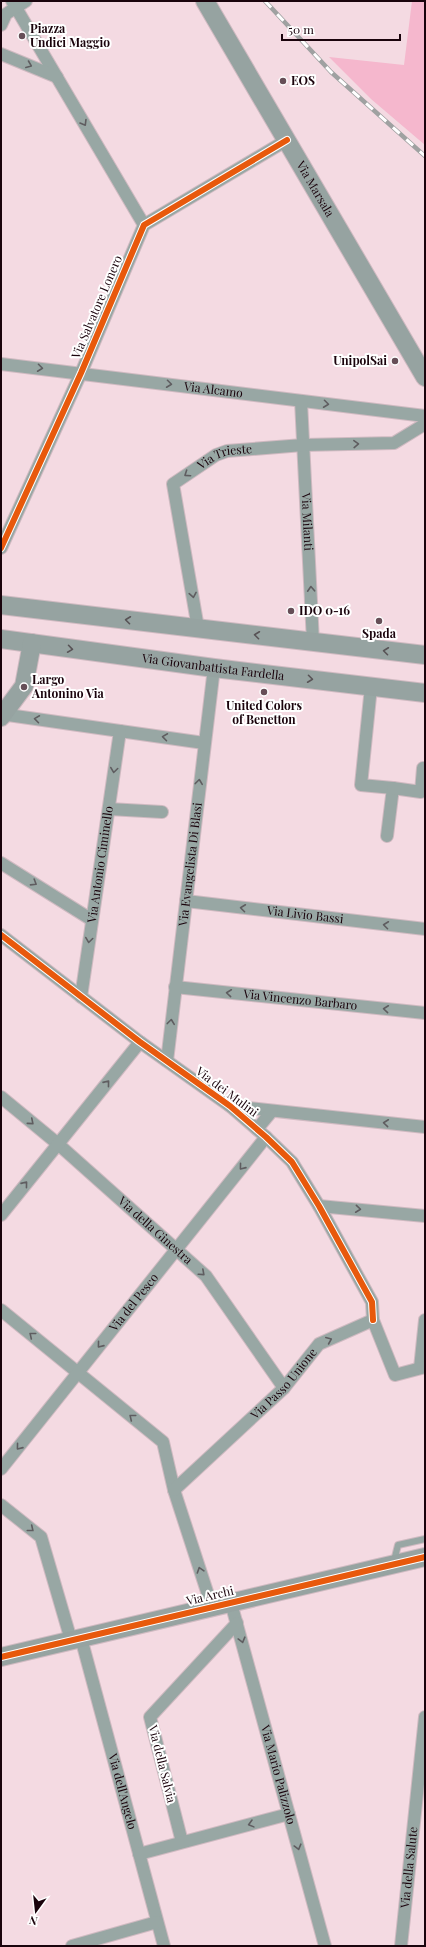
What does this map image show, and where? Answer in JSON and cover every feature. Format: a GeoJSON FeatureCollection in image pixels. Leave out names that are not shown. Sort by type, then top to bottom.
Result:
{"type":"FeatureCollection","features":[{"type":"Feature","properties":{"kind":"main road","name":"Via Marsala"},"geometry":{"type":"LineString","coordinates":[[205,1],[425,377]]}},
{"type":"Feature","properties":{"kind":"main road"},"geometry":{"type":"LineString","coordinates":[[1,605],[425,655]]}},
{"type":"Feature","properties":{"kind":"main road","name":"Via Giovanbattista Fardella"},"geometry":{"type":"LineString","coordinates":[[1,638],[214,668],[425,693]]}},
{"type":"Feature","properties":{"kind":"main road"},"geometry":{"type":"LineString","coordinates":[[2,715],[24,686],[32,643]]}},
{"type":"Feature","properties":{"kind":"main road","name":"Via Archi"},"geometry":{"type":"LineString","coordinates":[[1,1657],[425,1557]]}},
{"type":"Feature","properties":{"kind":"street"},"geometry":{"type":"LineString","coordinates":[[1,25],[6,14],[19,3],[57,77],[144,224],[287,140]]}},
{"type":"Feature","properties":{"kind":"street"},"geometry":{"type":"LineString","coordinates":[[1,54],[57,77]]}},
{"type":"Feature","properties":{"kind":"street","name":"Via Salvatore Lonero"},"geometry":{"type":"LineString","coordinates":[[1,548],[80,373],[144,224]]}},
{"type":"Feature","properties":{"kind":"street","name":"Via Alcamo"},"geometry":{"type":"LineString","coordinates":[[1,364],[425,416]]}},
{"type":"Feature","properties":{"kind":"street","name":"Via Milanti"},"geometry":{"type":"LineString","coordinates":[[301,401],[313,642]]}},
{"type":"Feature","properties":{"kind":"street","name":"Via Trieste"},"geometry":{"type":"LineString","coordinates":[[198,628],[173,484],[216,455],[228,451],[303,445],[394,443],[425,424]]}},
{"type":"Feature","properties":{"kind":"street","name":"Via Evangelista Di Blasi"},"geometry":{"type":"LineString","coordinates":[[167,1061],[214,668]]}},
{"type":"Feature","properties":{"kind":"street"},"geometry":{"type":"LineString","coordinates":[[371,686],[361,785],[421,792],[423,768]]}},
{"type":"Feature","properties":{"kind":"street"},"geometry":{"type":"LineString","coordinates":[[2,715],[204,743]]}},
{"type":"Feature","properties":{"kind":"street","name":"Via Antonio Ciminello"},"geometry":{"type":"LineString","coordinates":[[81,997],[120,731]]}},
{"type":"Feature","properties":{"kind":"street"},"geometry":{"type":"LineString","coordinates":[[387,836],[393,788]]}},
{"type":"Feature","properties":{"kind":"street"},"geometry":{"type":"LineString","coordinates":[[109,809],[162,812]]}},
{"type":"Feature","properties":{"kind":"street"},"geometry":{"type":"LineString","coordinates":[[1,863],[92,920]]}},
{"type":"Feature","properties":{"kind":"street","name":"Via Livio Bassi"},"geometry":{"type":"LineString","coordinates":[[186,901],[425,929]]}},
{"type":"Feature","properties":{"kind":"street","name":"Via dei Mulini"},"geometry":{"type":"LineString","coordinates":[[1,935],[140,1042],[230,1106],[262,1133],[292,1162],[319,1206],[372,1302],[373,1320]]}},
{"type":"Feature","properties":{"kind":"street","name":"Via Vincenzo Barbaro"},"geometry":{"type":"LineString","coordinates":[[176,988],[425,1013]]}},
{"type":"Feature","properties":{"kind":"street"},"geometry":{"type":"LineString","coordinates":[[1,1215],[140,1042]]}},
{"type":"Feature","properties":{"kind":"street","name":"Via della Ginestra"},"geometry":{"type":"LineString","coordinates":[[1,1098],[58,1144],[206,1276],[284,1388]]}},
{"type":"Feature","properties":{"kind":"street"},"geometry":{"type":"LineString","coordinates":[[230,1106],[425,1127]]}},
{"type":"Feature","properties":{"kind":"street","name":"Via del Pesco"},"geometry":{"type":"LineString","coordinates":[[1,1469],[176,1250],[262,1133],[272,1111]]}},
{"type":"Feature","properties":{"kind":"street"},"geometry":{"type":"LineString","coordinates":[[319,1206],[425,1216]]}},
{"type":"Feature","properties":{"kind":"street"},"geometry":{"type":"LineString","coordinates":[[1,1310],[163,1442],[174,1490],[212,1607]]}},
{"type":"Feature","properties":{"kind":"street"},"geometry":{"type":"LineString","coordinates":[[373,1320],[395,1374],[422,1367],[425,1320]]}},
{"type":"Feature","properties":{"kind":"street","name":"Via Passo Unione"},"geometry":{"type":"LineString","coordinates":[[174,1490],[284,1388],[319,1344],[373,1320]]}},
{"type":"Feature","properties":{"kind":"street","name":"Via dell'Angelo"},"geometry":{"type":"LineString","coordinates":[[1,1505],[41,1537],[76,1639],[139,1854],[164,1946]]}},
{"type":"Feature","properties":{"kind":"street","name":"Via Mario Palizzolo"},"geometry":{"type":"LineString","coordinates":[[231,1602],[325,1946]]}},
{"type":"Feature","properties":{"kind":"street","name":"Via della Salvia"},"geometry":{"type":"LineString","coordinates":[[182,1842],[150,1717],[237,1623]]}},
{"type":"Feature","properties":{"kind":"street","name":"Via della Salute"},"geometry":{"type":"LineString","coordinates":[[401,1946],[425,1717]]}},
{"type":"Feature","properties":{"kind":"street"},"geometry":{"type":"LineString","coordinates":[[139,1854],[289,1814]]}},
{"type":"Feature","properties":{"kind":"street"},"geometry":{"type":"LineString","coordinates":[[72,1946],[157,1922]]}},
{"type":"Feature","properties":{"kind":"lane"},"geometry":{"type":"LineString","coordinates":[[393,1564],[398,1545],[425,1538]]}},
{"type":"Feature","properties":{"kind":"shaded area"},"geometry":{"type":"Polygon","coordinates":[[[412,1],[425,1],[425,145],[371,99],[329,57],[404,65],[412,1]]]}},
{"type":"Feature","properties":{"kind":"railway"},"geometry":{"type":"LineString","coordinates":[[265,1],[331,72],[425,156]]}},
{"type":"Feature","properties":{"kind":"cycle path"},"geometry":{"type":"LineString","coordinates":[[1,548],[81,373],[144,225],[287,140]]}},
{"type":"Feature","properties":{"kind":"cycle path"},"geometry":{"type":"LineString","coordinates":[[1,935],[140,1042],[230,1106],[292,1162],[319,1206],[372,1302],[373,1320]]}},
{"type":"Feature","properties":{"kind":"cycle path"},"geometry":{"type":"LineString","coordinates":[[1,1657],[425,1557]]}},
{"type":"Feature","properties":{"kind":"place","name":"Piazza Undici Maggio"},"geometry":{"type":"Point","coordinates":[22,36]}},
{"type":"Feature","properties":{"kind":"place","name":"EOS"},"geometry":{"type":"Point","coordinates":[283,81]}},
{"type":"Feature","properties":{"kind":"place","name":"UnipolSai"},"geometry":{"type":"Point","coordinates":[395,361]}},
{"type":"Feature","properties":{"kind":"place","name":"IDO 0-16"},"geometry":{"type":"Point","coordinates":[291,611]}},
{"type":"Feature","properties":{"kind":"place","name":"Spada"},"geometry":{"type":"Point","coordinates":[379,621]}},
{"type":"Feature","properties":{"kind":"place","name":"Largo Antonino Via"},"geometry":{"type":"Point","coordinates":[24,687]}},
{"type":"Feature","properties":{"kind":"place","name":"United Colors of Benetton"},"geometry":{"type":"Point","coordinates":[264,692]}}]}
